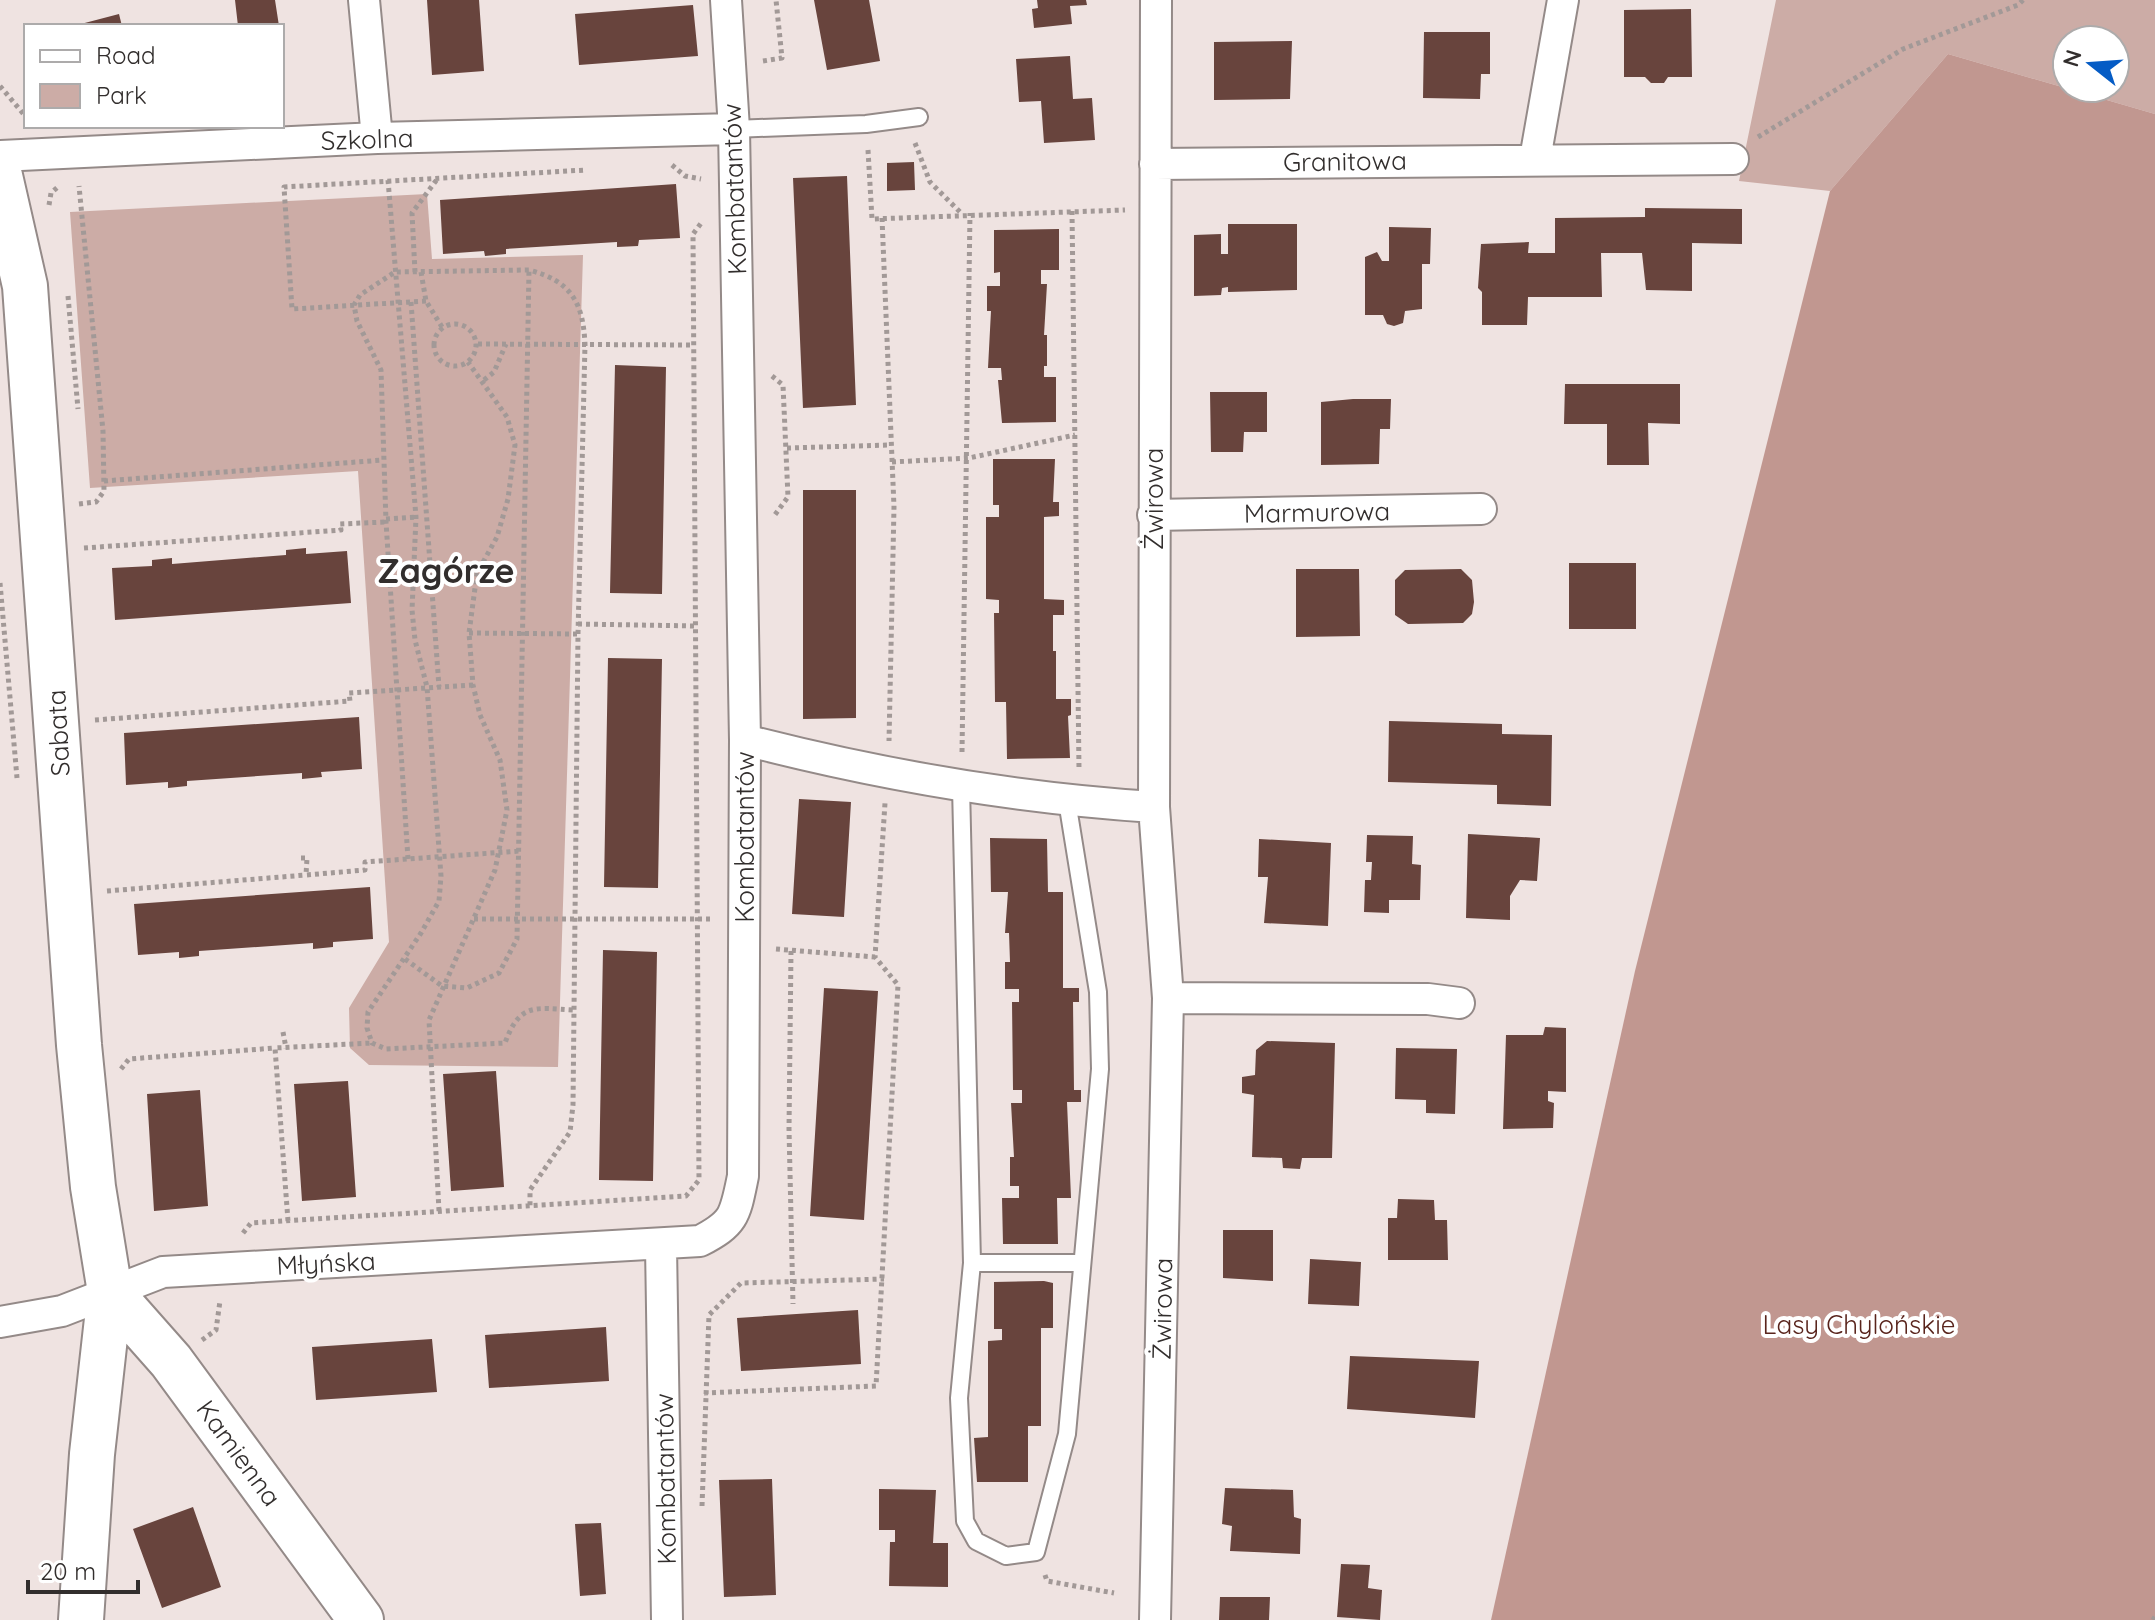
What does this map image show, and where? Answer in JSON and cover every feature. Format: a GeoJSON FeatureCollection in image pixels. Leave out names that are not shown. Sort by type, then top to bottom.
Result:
{"type":"FeatureCollection","features":[{"type":"Feature","properties":{"kind":"street"},"geometry":{"type":"LineString","coordinates":[[364,0],[377,138]]}},
{"type":"Feature","properties":{"kind":"street","name":"Kombatantów"},"geometry":{"type":"LineString","coordinates":[[667,1620],[661,1246],[700,1241],[725,1228],[737,1208],[743,1176],[745,740],[734,129],[726,0]]}},
{"type":"Feature","properties":{"kind":"street","name":"Żwirowa"},"geometry":{"type":"LineString","coordinates":[[1155,1620],[1168,998],[1154,807],[1156,0]]}},
{"type":"Feature","properties":{"kind":"street"},"geometry":{"type":"LineString","coordinates":[[1535,159],[1563,0]]}},
{"type":"Feature","properties":{"kind":"street","name":"Szkolna"},"geometry":{"type":"LineString","coordinates":[[0,156],[377,138],[734,129]]}},
{"type":"Feature","properties":{"kind":"street","name":"Granitowa"},"geometry":{"type":"LineString","coordinates":[[1155,164],[1733,159]]}},
{"type":"Feature","properties":{"kind":"street","name":"Sabata"},"geometry":{"type":"LineString","coordinates":[[0,176],[12,222],[28,313],[79,1045],[93,1187],[110,1292],[92,1454],[81,1620]]}},
{"type":"Feature","properties":{"kind":"street","name":"Marmurowa"},"geometry":{"type":"LineString","coordinates":[[1153,515],[1481,509]]}},
{"type":"Feature","properties":{"kind":"street"},"geometry":{"type":"LineString","coordinates":[[745,740],[888,774],[961,786],[1067,801],[1154,807]]}},
{"type":"Feature","properties":{"kind":"street"},"geometry":{"type":"LineString","coordinates":[[1168,998],[1428,999],[1459,1003]]}},
{"type":"Feature","properties":{"kind":"street","name":"Młyńska"},"geometry":{"type":"LineString","coordinates":[[0,1322],[62,1311],[163,1272],[661,1246]]}},
{"type":"Feature","properties":{"kind":"street","name":"Kamienna"},"geometry":{"type":"LineString","coordinates":[[110,1292],[171,1361],[361,1620]]}},
{"type":"Feature","properties":{"kind":"lane"},"geometry":{"type":"LineString","coordinates":[[734,129],[866,124],[911,118]]}},
{"type":"Feature","properties":{"kind":"lane"},"geometry":{"type":"LineString","coordinates":[[961,786],[972,1263],[959,1398],[965,1521],[976,1541],[1006,1556],[1036,1552],[1067,1434],[1100,1069],[1098,992],[1067,801]]}},
{"type":"Feature","properties":{"kind":"lane"},"geometry":{"type":"LineString","coordinates":[[972,1263],[1081,1263]]}},
{"type":"Feature","properties":{"kind":"path"},"geometry":{"type":"LineString","coordinates":[[1733,159],[1746,144],[1903,49],[2018,5],[2023,0]]}},
{"type":"Feature","properties":{"kind":"path"},"geometry":{"type":"LineString","coordinates":[[0,86],[24,115]]}},
{"type":"Feature","properties":{"kind":"path"},"geometry":{"type":"LineString","coordinates":[[911,118],[930,182],[962,213]]}},
{"type":"Feature","properties":{"kind":"path"},"geometry":{"type":"LineString","coordinates":[[866,124],[872,219],[962,213],[1154,210]]}},
{"type":"Feature","properties":{"kind":"path"},"geometry":{"type":"LineString","coordinates":[[70,505],[96,502],[102,497],[104,481],[93,311],[74,153]]}},
{"type":"Feature","properties":{"kind":"path"},"geometry":{"type":"LineString","coordinates":[[658,166],[673,165],[685,176],[710,181]]}},
{"type":"Feature","properties":{"kind":"path"},"geometry":{"type":"LineString","coordinates":[[426,301],[292,309],[284,187],[596,169]]}},
{"type":"Feature","properties":{"kind":"path"},"geometry":{"type":"LineString","coordinates":[[441,177],[432,183],[412,213],[418,272],[426,301],[442,327]]}},
{"type":"Feature","properties":{"kind":"path"},"geometry":{"type":"LineString","coordinates":[[372,1043],[367,1028],[368,1012],[439,901],[439,857],[427,687],[415,640],[412,610],[416,517],[388,180]]}},
{"type":"Feature","properties":{"kind":"path"},"geometry":{"type":"LineString","coordinates":[[237,1240],[251,1223],[686,1196],[699,1180],[700,920],[693,234],[712,209]]}},
{"type":"Feature","properties":{"kind":"path"},"geometry":{"type":"LineString","coordinates":[[1072,211],[1079,770]]}},
{"type":"Feature","properties":{"kind":"path"},"geometry":{"type":"LineString","coordinates":[[961,786],[969,458],[970,213]]}},
{"type":"Feature","properties":{"kind":"path"},"geometry":{"type":"LineString","coordinates":[[704,1393],[876,1386],[898,985],[875,957],[888,774],[894,507],[882,218]]}},
{"type":"Feature","properties":{"kind":"path"},"geometry":{"type":"LineString","coordinates":[[405,958],[442,986],[467,988],[499,973],[517,939],[529,270]]}},
{"type":"Feature","properties":{"kind":"path"},"geometry":{"type":"LineString","coordinates":[[408,859],[395,690],[381,370],[357,321],[354,305],[360,295],[395,272],[529,270],[548,275],[568,290],[584,315],[585,344],[570,1132],[530,1190],[530,1207]]}},
{"type":"Feature","properties":{"kind":"path"},"geometry":{"type":"LineString","coordinates":[[411,302],[439,687]]}},
{"type":"Feature","properties":{"kind":"path"},"geometry":{"type":"LineString","coordinates":[[462,324],[473,332],[478,344],[468,362],[454,366],[436,355],[434,340],[442,327],[462,324]]}},
{"type":"Feature","properties":{"kind":"path"},"geometry":{"type":"LineString","coordinates":[[478,344],[694,345]]}},
{"type":"Feature","properties":{"kind":"path"},"geometry":{"type":"LineString","coordinates":[[484,380],[494,372],[506,344]]}},
{"type":"Feature","properties":{"kind":"path"},"geometry":{"type":"LineString","coordinates":[[439,1211],[429,1020],[474,919],[499,853],[507,810],[500,760],[480,715],[473,685],[469,633],[477,573],[497,537],[508,499],[515,445],[507,417],[484,380],[468,362]]}},
{"type":"Feature","properties":{"kind":"path"},"geometry":{"type":"LineString","coordinates":[[760,365],[783,385],[787,448],[788,497],[766,527]]}},
{"type":"Feature","properties":{"kind":"path"},"geometry":{"type":"LineString","coordinates":[[892,462],[969,458],[1075,435]]}},
{"type":"Feature","properties":{"kind":"path"},"geometry":{"type":"LineString","coordinates":[[787,448],[891,445]]}},
{"type":"Feature","properties":{"kind":"path"},"geometry":{"type":"LineString","coordinates":[[104,481],[383,460]]}},
{"type":"Feature","properties":{"kind":"path"},"geometry":{"type":"LineString","coordinates":[[75,549],[341,530],[340,524],[416,517]]}},
{"type":"Feature","properties":{"kind":"path"},"geometry":{"type":"LineString","coordinates":[[578,624],[697,626]]}},
{"type":"Feature","properties":{"kind":"path"},"geometry":{"type":"LineString","coordinates":[[469,633],[578,634]]}},
{"type":"Feature","properties":{"kind":"path"},"geometry":{"type":"LineString","coordinates":[[87,720],[350,701],[349,693],[473,685]]}},
{"type":"Feature","properties":{"kind":"path"},"geometry":{"type":"LineString","coordinates":[[98,891],[365,870],[365,862],[520,851]]}},
{"type":"Feature","properties":{"kind":"path"},"geometry":{"type":"LineString","coordinates":[[301,858],[307,858],[306,875]]}},
{"type":"Feature","properties":{"kind":"path"},"geometry":{"type":"LineString","coordinates":[[474,919],[744,918]]}},
{"type":"Feature","properties":{"kind":"path"},"geometry":{"type":"LineString","coordinates":[[768,949],[875,957]]}},
{"type":"Feature","properties":{"kind":"path"},"geometry":{"type":"LineString","coordinates":[[791,951],[793,1304]]}},
{"type":"Feature","properties":{"kind":"path"},"geometry":{"type":"LineString","coordinates":[[115,1078],[129,1059],[372,1043],[386,1049],[505,1043],[512,1023],[524,1011],[541,1008],[574,1010]]}},
{"type":"Feature","properties":{"kind":"path"},"geometry":{"type":"LineString","coordinates":[[283,1032],[286,1048]]}},
{"type":"Feature","properties":{"kind":"path"},"geometry":{"type":"LineString","coordinates":[[275,1048],[288,1221]]}},
{"type":"Feature","properties":{"kind":"path"},"geometry":{"type":"LineString","coordinates":[[702,1509],[709,1315],[741,1283],[884,1279]]}},
{"type":"Feature","properties":{"kind":"path"},"geometry":{"type":"LineString","coordinates":[[1036,1552],[1047,1581],[1114,1593]]}},
{"type":"Feature","properties":{"kind":"green space"},"geometry":{"type":"Polygon","coordinates":[[[1776,0],[2155,0],[2155,114],[2120,104],[2131,104],[2131,24],[2051,24],[2051,84],[1948,54],[1830,191],[1739,181],[1776,0]]]}},
{"type":"Feature","properties":{"kind":"green space","name":"Lasy Chylońskie"},"geometry":{"type":"Polygon","coordinates":[[[1948,54],[2051,84],[2051,104],[2120,104],[2155,114],[2155,1620],[1491,1620],[1635,971],[1830,191],[1948,54]]]}},
{"type":"Feature","properties":{"kind":"green space"},"geometry":{"type":"Polygon","coordinates":[[[427,194],[432,259],[583,255],[558,1067],[369,1065],[350,1048],[349,1008],[389,942],[358,471],[90,488],[70,212],[427,194]]]}},
{"type":"Feature","properties":{"kind":"building"},"geometry":{"type":"Polygon","coordinates":[[[235,0],[275,0],[279,24],[238,24],[235,0]]]}},
{"type":"Feature","properties":{"kind":"building"},"geometry":{"type":"Polygon","coordinates":[[[427,0],[479,0],[484,71],[432,75],[427,0]]]}},
{"type":"Feature","properties":{"kind":"building"},"geometry":{"type":"Polygon","coordinates":[[[814,0],[869,0],[880,61],[827,70],[814,0]]]}},
{"type":"Feature","properties":{"kind":"building"},"geometry":{"type":"Polygon","coordinates":[[[1037,0],[1086,0],[1087,5],[1070,6],[1072,24],[1034,28],[1032,9],[1038,8],[1037,0]]]}},
{"type":"Feature","properties":{"kind":"building"},"geometry":{"type":"Polygon","coordinates":[[[693,5],[698,56],[579,65],[575,14],[693,5]]]}},
{"type":"Feature","properties":{"kind":"building"},"geometry":{"type":"Polygon","coordinates":[[[1691,9],[1692,77],[1668,77],[1664,83],[1651,83],[1645,77],[1624,77],[1624,10],[1691,9]]]}},
{"type":"Feature","properties":{"kind":"building"},"geometry":{"type":"Polygon","coordinates":[[[119,14],[122,24],[81,24],[119,14]]]}},
{"type":"Feature","properties":{"kind":"building"},"geometry":{"type":"Polygon","coordinates":[[[1424,32],[1490,32],[1490,74],[1481,74],[1480,99],[1423,98],[1424,32]]]}},
{"type":"Feature","properties":{"kind":"building"},"geometry":{"type":"Polygon","coordinates":[[[1292,41],[1290,99],[1214,100],[1214,42],[1292,41]]]}},
{"type":"Feature","properties":{"kind":"building"},"geometry":{"type":"Polygon","coordinates":[[[1070,56],[1073,99],[1092,98],[1095,140],[1044,143],[1041,101],[1019,102],[1016,59],[1070,56]]]}},
{"type":"Feature","properties":{"kind":"building"},"geometry":{"type":"Polygon","coordinates":[[[914,162],[915,190],[887,191],[887,163],[914,162]]]}},
{"type":"Feature","properties":{"kind":"building"},"geometry":{"type":"Polygon","coordinates":[[[847,176],[856,405],[803,408],[793,178],[847,176]]]}},
{"type":"Feature","properties":{"kind":"building"},"geometry":{"type":"Polygon","coordinates":[[[676,184],[680,238],[639,240],[638,246],[617,247],[617,242],[506,249],[506,254],[485,256],[484,251],[443,254],[440,200],[676,184]]]}},
{"type":"Feature","properties":{"kind":"building"},"geometry":{"type":"Polygon","coordinates":[[[1645,208],[1742,209],[1742,244],[1692,243],[1692,291],[1646,290],[1642,253],[1601,253],[1602,297],[1528,297],[1527,325],[1482,325],[1482,292],[1478,288],[1481,244],[1529,242],[1528,253],[1555,253],[1555,218],[1645,217],[1645,208]]]}},
{"type":"Feature","properties":{"kind":"building"},"geometry":{"type":"Polygon","coordinates":[[[1228,224],[1297,224],[1297,290],[1228,292],[1228,287],[1222,288],[1221,295],[1194,296],[1194,235],[1221,234],[1221,254],[1228,254],[1228,224]]]}},
{"type":"Feature","properties":{"kind":"building"},"geometry":{"type":"Polygon","coordinates":[[[1389,227],[1431,228],[1430,264],[1422,264],[1422,309],[1405,311],[1403,323],[1394,326],[1387,324],[1383,315],[1365,315],[1365,257],[1377,252],[1382,261],[1389,261],[1389,227]]]}},
{"type":"Feature","properties":{"kind":"building"},"geometry":{"type":"Polygon","coordinates":[[[1059,229],[1059,270],[1041,270],[1041,284],[1047,284],[1044,335],[1047,335],[1047,366],[1044,366],[1044,377],[1056,377],[1056,422],[1002,423],[998,380],[1002,380],[1001,368],[988,368],[991,311],[987,311],[987,286],[1000,286],[1000,272],[994,273],[994,230],[1059,229]]]}},
{"type":"Feature","properties":{"kind":"building"},"geometry":{"type":"Polygon","coordinates":[[[615,365],[666,367],[662,594],[610,593],[615,365]]]}},
{"type":"Feature","properties":{"kind":"building"},"geometry":{"type":"Polygon","coordinates":[[[1565,384],[1680,384],[1680,424],[1648,423],[1649,465],[1607,465],[1607,424],[1564,424],[1565,384]]]}},
{"type":"Feature","properties":{"kind":"building"},"geometry":{"type":"Polygon","coordinates":[[[1210,392],[1267,392],[1267,432],[1244,432],[1243,452],[1211,452],[1210,392]]]}},
{"type":"Feature","properties":{"kind":"building"},"geometry":{"type":"Polygon","coordinates":[[[1391,399],[1390,429],[1380,429],[1379,464],[1321,465],[1321,402],[1391,399]]]}},
{"type":"Feature","properties":{"kind":"building"},"geometry":{"type":"Polygon","coordinates":[[[993,459],[1055,459],[1053,502],[1059,502],[1059,516],[1044,517],[1044,599],[1064,600],[1064,615],[1053,615],[1053,651],[1056,651],[1056,699],[1071,699],[1071,715],[1068,716],[1070,758],[1007,759],[1006,702],[995,702],[994,613],[999,613],[999,600],[986,599],[986,517],[999,517],[999,505],[993,505],[993,459]]]}},
{"type":"Feature","properties":{"kind":"building"},"geometry":{"type":"Polygon","coordinates":[[[803,490],[856,490],[856,718],[803,719],[803,490]]]}},
{"type":"Feature","properties":{"kind":"building"},"geometry":{"type":"Polygon","coordinates":[[[306,548],[306,554],[347,551],[351,603],[115,620],[112,568],[152,566],[152,560],[172,558],[172,564],[286,555],[286,550],[306,548]]]}},
{"type":"Feature","properties":{"kind":"building"},"geometry":{"type":"Polygon","coordinates":[[[1569,563],[1636,563],[1636,629],[1569,629],[1569,563]]]}},
{"type":"Feature","properties":{"kind":"building"},"geometry":{"type":"Polygon","coordinates":[[[1296,569],[1359,569],[1360,636],[1296,637],[1296,569]]]}},
{"type":"Feature","properties":{"kind":"building"},"geometry":{"type":"Polygon","coordinates":[[[1461,569],[1472,580],[1474,602],[1472,614],[1463,623],[1408,624],[1395,615],[1395,580],[1405,570],[1461,569]]]}},
{"type":"Feature","properties":{"kind":"building"},"geometry":{"type":"Polygon","coordinates":[[[608,658],[662,659],[658,888],[604,887],[608,658]]]}},
{"type":"Feature","properties":{"kind":"building"},"geometry":{"type":"Polygon","coordinates":[[[359,717],[362,769],[321,772],[322,777],[302,779],[302,773],[187,781],[187,786],[168,788],[168,782],[126,785],[124,733],[359,717]]]}},
{"type":"Feature","properties":{"kind":"building"},"geometry":{"type":"Polygon","coordinates":[[[1389,721],[1502,724],[1502,734],[1552,735],[1551,806],[1497,804],[1497,785],[1388,782],[1389,721]]]}},
{"type":"Feature","properties":{"kind":"building"},"geometry":{"type":"Polygon","coordinates":[[[799,799],[851,802],[844,917],[792,914],[799,799]]]}},
{"type":"Feature","properties":{"kind":"building"},"geometry":{"type":"Polygon","coordinates":[[[1468,834],[1540,838],[1537,881],[1520,880],[1510,896],[1510,920],[1466,918],[1468,834]]]}},
{"type":"Feature","properties":{"kind":"building"},"geometry":{"type":"Polygon","coordinates":[[[1367,835],[1413,836],[1412,864],[1421,865],[1420,900],[1389,900],[1389,913],[1364,912],[1365,880],[1371,880],[1372,862],[1366,862],[1367,835]]]}},
{"type":"Feature","properties":{"kind":"building"},"geometry":{"type":"Polygon","coordinates":[[[990,838],[1047,839],[1048,892],[1063,892],[1063,988],[1079,988],[1079,1002],[1073,1002],[1074,1090],[1081,1090],[1081,1102],[1067,1102],[1071,1198],[1057,1198],[1058,1244],[1003,1244],[1002,1198],[1019,1198],[1019,1186],[1010,1186],[1010,1157],[1014,1157],[1011,1103],[1022,1103],[1022,1090],[1013,1090],[1012,1002],[1019,1002],[1019,989],[1005,989],[1005,962],[1010,962],[1009,933],[1005,933],[1008,892],[991,892],[990,838]]]}},
{"type":"Feature","properties":{"kind":"building"},"geometry":{"type":"Polygon","coordinates":[[[1259,839],[1331,843],[1328,926],[1264,923],[1268,877],[1258,877],[1259,839]]]}},
{"type":"Feature","properties":{"kind":"building"},"geometry":{"type":"Polygon","coordinates":[[[370,887],[373,939],[333,942],[333,947],[313,949],[313,943],[199,951],[199,956],[179,958],[179,952],[138,955],[134,904],[370,887]]]}},
{"type":"Feature","properties":{"kind":"building"},"geometry":{"type":"Polygon","coordinates":[[[603,950],[657,952],[653,1181],[599,1180],[603,950]]]}},
{"type":"Feature","properties":{"kind":"building"},"geometry":{"type":"Polygon","coordinates":[[[824,988],[878,991],[864,1220],[810,1216],[824,988]]]}},
{"type":"Feature","properties":{"kind":"building"},"geometry":{"type":"Polygon","coordinates":[[[1545,1027],[1566,1028],[1566,1092],[1548,1091],[1548,1101],[1554,1103],[1553,1128],[1503,1129],[1506,1035],[1543,1035],[1545,1027]]]}},
{"type":"Feature","properties":{"kind":"building"},"geometry":{"type":"Polygon","coordinates":[[[1267,1041],[1335,1043],[1332,1158],[1302,1158],[1300,1169],[1283,1168],[1282,1158],[1252,1157],[1254,1095],[1242,1093],[1242,1077],[1255,1075],[1256,1050],[1267,1041]]]}},
{"type":"Feature","properties":{"kind":"building"},"geometry":{"type":"Polygon","coordinates":[[[1396,1048],[1457,1049],[1455,1114],[1426,1113],[1426,1100],[1395,1099],[1396,1048]]]}},
{"type":"Feature","properties":{"kind":"building"},"geometry":{"type":"Polygon","coordinates":[[[496,1071],[504,1187],[451,1191],[443,1074],[496,1071]]]}},
{"type":"Feature","properties":{"kind":"building"},"geometry":{"type":"Polygon","coordinates":[[[348,1081],[356,1197],[302,1201],[294,1084],[348,1081]]]}},
{"type":"Feature","properties":{"kind":"building"},"geometry":{"type":"Polygon","coordinates":[[[200,1090],[208,1206],[154,1211],[147,1094],[200,1090]]]}},
{"type":"Feature","properties":{"kind":"building"},"geometry":{"type":"Polygon","coordinates":[[[1398,1199],[1434,1200],[1435,1220],[1447,1220],[1448,1260],[1388,1260],[1388,1218],[1397,1218],[1398,1199]]]}},
{"type":"Feature","properties":{"kind":"building"},"geometry":{"type":"Polygon","coordinates":[[[1223,1230],[1273,1230],[1273,1281],[1223,1278],[1223,1230]]]}},
{"type":"Feature","properties":{"kind":"building"},"geometry":{"type":"Polygon","coordinates":[[[1310,1259],[1361,1262],[1359,1306],[1308,1304],[1310,1259]]]}},
{"type":"Feature","properties":{"kind":"building"},"geometry":{"type":"Polygon","coordinates":[[[994,1282],[1053,1283],[1053,1328],[1041,1328],[1041,1426],[1028,1426],[1028,1482],[977,1482],[974,1438],[988,1437],[988,1341],[1002,1340],[1002,1329],[994,1329],[994,1282]]]}},
{"type":"Feature","properties":{"kind":"building"},"geometry":{"type":"Polygon","coordinates":[[[858,1310],[861,1364],[741,1371],[737,1318],[858,1310]]]}},
{"type":"Feature","properties":{"kind":"building"},"geometry":{"type":"Polygon","coordinates":[[[606,1327],[609,1381],[489,1388],[485,1335],[606,1327]]]}},
{"type":"Feature","properties":{"kind":"building"},"geometry":{"type":"Polygon","coordinates":[[[432,1339],[437,1392],[316,1400],[312,1347],[432,1339]]]}},
{"type":"Feature","properties":{"kind":"building"},"geometry":{"type":"Polygon","coordinates":[[[1350,1356],[1479,1361],[1475,1418],[1347,1409],[1350,1356]]]}},
{"type":"Feature","properties":{"kind":"building"},"geometry":{"type":"Polygon","coordinates":[[[772,1479],[776,1595],[724,1597],[719,1480],[772,1479]]]}},
{"type":"Feature","properties":{"kind":"building"},"geometry":{"type":"Polygon","coordinates":[[[1225,1488],[1293,1490],[1294,1517],[1301,1519],[1300,1554],[1230,1551],[1232,1526],[1222,1524],[1225,1488]]]}},
{"type":"Feature","properties":{"kind":"building"},"geometry":{"type":"Polygon","coordinates":[[[879,1489],[936,1490],[933,1543],[948,1543],[948,1587],[889,1586],[890,1542],[895,1542],[895,1530],[879,1530],[879,1489]]]}},
{"type":"Feature","properties":{"kind":"building"},"geometry":{"type":"Polygon","coordinates":[[[193,1507],[221,1587],[162,1608],[133,1529],[193,1507]]]}},
{"type":"Feature","properties":{"kind":"building"},"geometry":{"type":"Polygon","coordinates":[[[601,1523],[606,1594],[580,1596],[575,1524],[601,1523]]]}},
{"type":"Feature","properties":{"kind":"building"},"geometry":{"type":"Polygon","coordinates":[[[1341,1564],[1370,1565],[1368,1588],[1382,1590],[1380,1620],[1337,1617],[1341,1564]]]}},
{"type":"Feature","properties":{"kind":"building"},"geometry":{"type":"Polygon","coordinates":[[[1220,1597],[1270,1597],[1269,1620],[1219,1620],[1220,1597]]]}},
{"type":"Feature","properties":{"kind":"district","name":"Zagórze"},"geometry":{"type":"Point","coordinates":[446,570]}}]}
